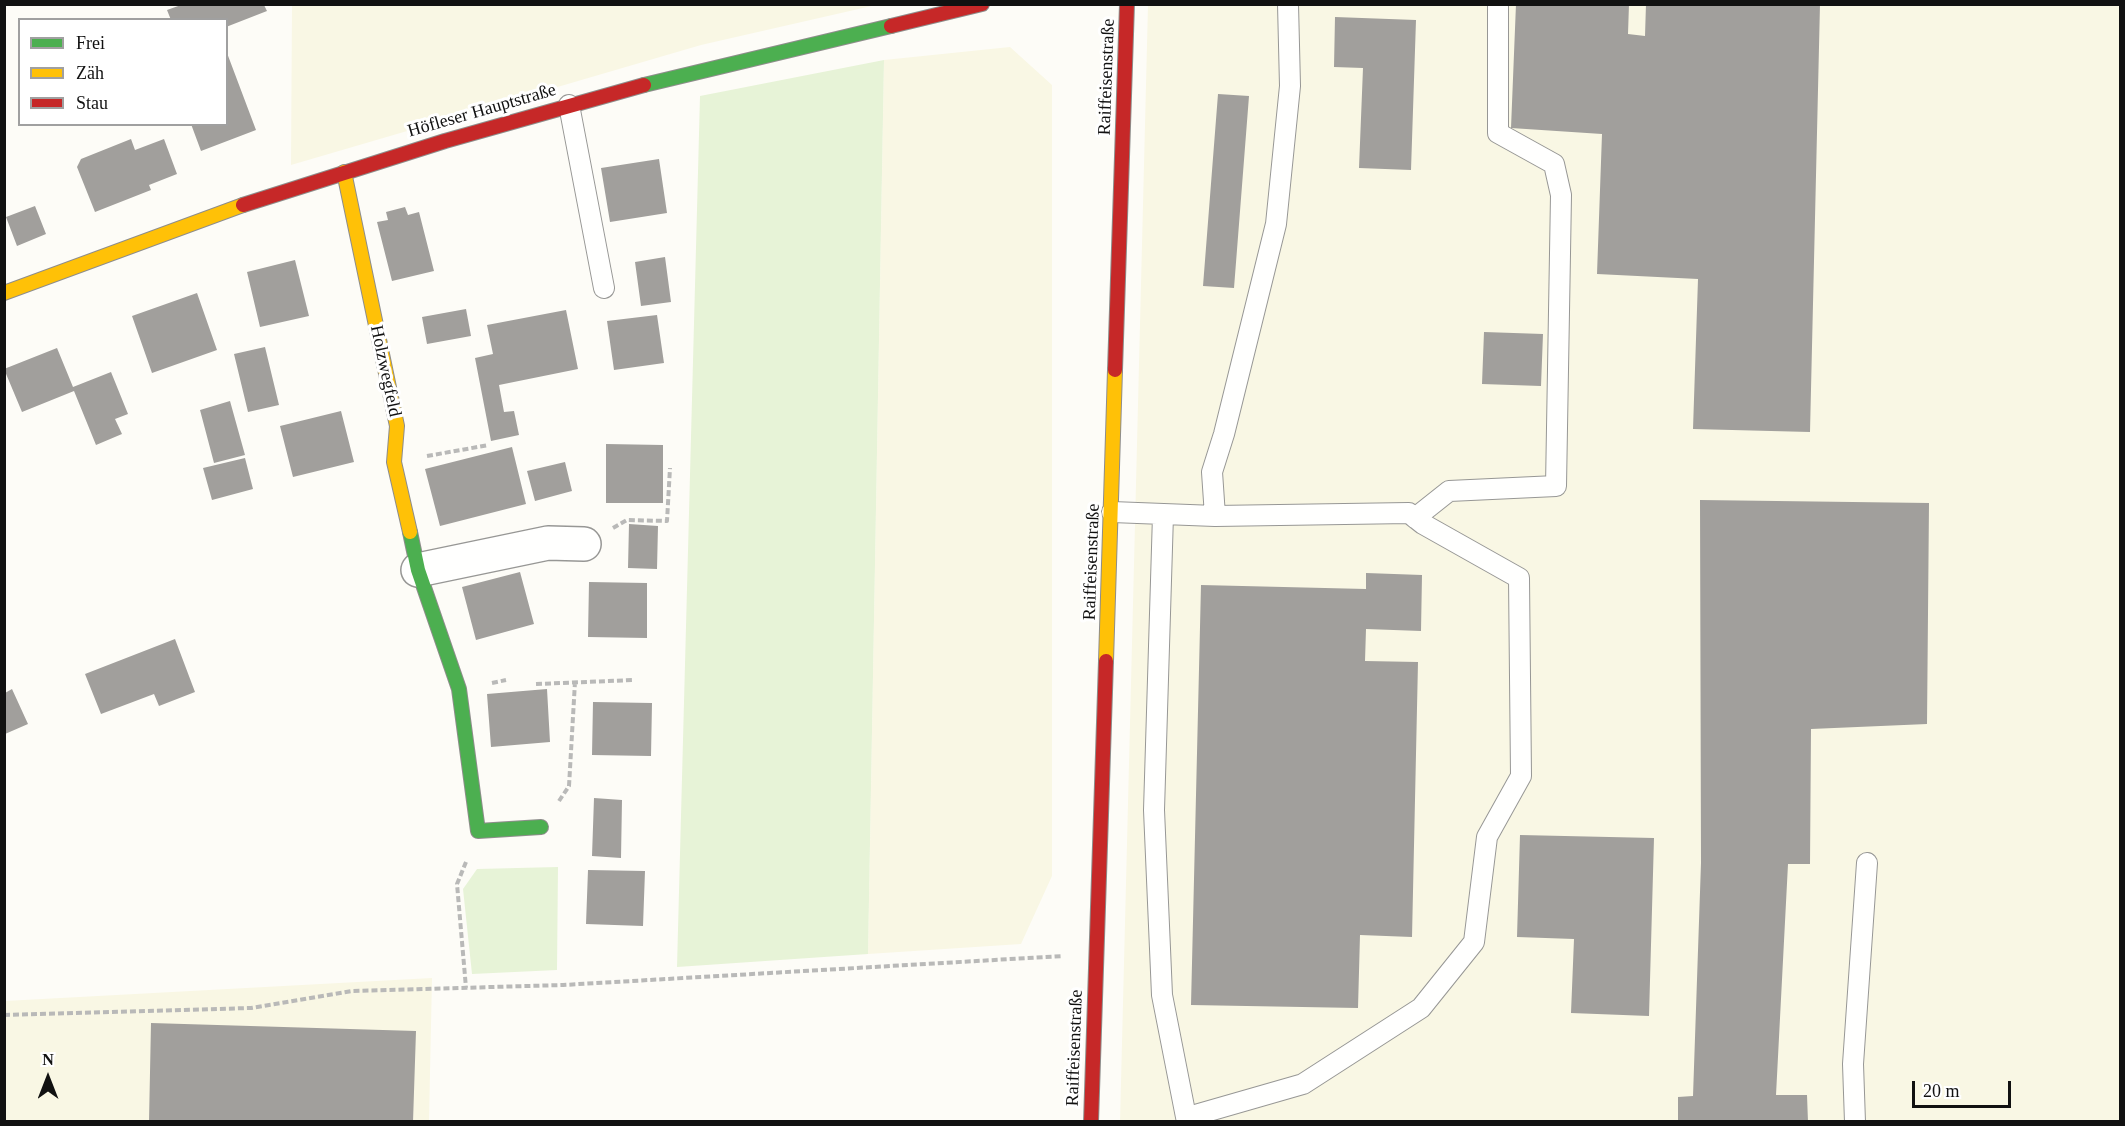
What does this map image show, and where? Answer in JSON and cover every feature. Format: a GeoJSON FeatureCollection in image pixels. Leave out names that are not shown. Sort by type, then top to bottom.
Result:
{"type":"FeatureCollection","features":[{"type":"Feature","properties":{"kind":"street","name":"Höfleser Hauptstraße"},"geometry":{"type":"LineString","coordinates":[[4,293],[207,216],[344,172],[569,105],[982,4]]}},
{"type":"Feature","properties":{"kind":"street","name":"Raiffeisenstraße"},"geometry":{"type":"LineString","coordinates":[[1091,1122],[1127,4]]}},
{"type":"Feature","properties":{"kind":"street","name":"Holzwegfeld"},"geometry":{"type":"LineString","coordinates":[[344,172],[397,426],[394,462],[418,570],[459,689],[478,831]]}},
{"type":"Feature","properties":{"kind":"street"},"geometry":{"type":"LineString","coordinates":[[418,570],[548,543],[584,544]]}},
{"type":"Feature","properties":{"kind":"street"},"geometry":{"type":"LineString","coordinates":[[478,831],[541,827]]}},
{"type":"Feature","properties":{"kind":"lane"},"geometry":{"type":"LineString","coordinates":[[1215,516],[1212,472],[1224,434],[1276,224],[1290,86],[1288,4]]}},
{"type":"Feature","properties":{"kind":"lane"},"geometry":{"type":"LineString","coordinates":[[1415,518],[1449,491],[1556,486],[1561,195],[1554,164],[1498,133],[1498,4]]}},
{"type":"Feature","properties":{"kind":"lane"},"geometry":{"type":"LineString","coordinates":[[569,105],[604,288]]}},
{"type":"Feature","properties":{"kind":"lane"},"geometry":{"type":"LineString","coordinates":[[1112,512],[1215,516],[1409,513],[1519,578],[1521,776],[1487,837],[1474,942],[1421,1008],[1303,1083],[1188,1119],[1162,995],[1154,810],[1163,514]]}},
{"type":"Feature","properties":{"kind":"lane"},"geometry":{"type":"LineString","coordinates":[[1855,1122],[1854,1064],[1867,862]]}},
{"type":"Feature","properties":{"kind":"path"},"geometry":{"type":"LineString","coordinates":[[394,462],[489,446]]}},
{"type":"Feature","properties":{"kind":"path"},"geometry":{"type":"LineString","coordinates":[[584,544],[627,520],[668,521],[670,468]]}},
{"type":"Feature","properties":{"kind":"path"},"geometry":{"type":"LineString","coordinates":[[536,684],[633,680]]}},
{"type":"Feature","properties":{"kind":"path"},"geometry":{"type":"LineString","coordinates":[[541,827],[569,786],[575,682]]}},
{"type":"Feature","properties":{"kind":"path"},"geometry":{"type":"LineString","coordinates":[[466,988],[457,884],[478,831]]}},
{"type":"Feature","properties":{"kind":"path"},"geometry":{"type":"LineString","coordinates":[[4,1015],[251,1008],[352,991],[563,985],[1096,954]]}},
{"type":"Feature","properties":{"kind":"shaded area"},"geometry":{"type":"Polygon","coordinates":[[[292,4],[876,5],[701,45],[291,165],[292,4]]]}},
{"type":"Feature","properties":{"kind":"shaded area"},"geometry":{"type":"Polygon","coordinates":[[[1148,5],[2120,5],[2120,1121],[1120,1122],[1148,5]]]}},
{"type":"Feature","properties":{"kind":"shaded area"},"geometry":{"type":"Polygon","coordinates":[[[1010,47],[1052,85],[1052,876],[1021,944],[868,954],[884,60],[1010,47]]]}},
{"type":"Feature","properties":{"kind":"shaded area"},"geometry":{"type":"Polygon","coordinates":[[[432,978],[429,1121],[5,1122],[5,1001],[432,978]]]}},
{"type":"Feature","properties":{"kind":"green space"},"geometry":{"type":"Polygon","coordinates":[[[884,60],[868,954],[677,967],[700,96],[884,60]]]}},
{"type":"Feature","properties":{"kind":"green space"},"geometry":{"type":"Polygon","coordinates":[[[558,867],[557,970],[472,974],[463,889],[477,869],[558,867]]]}},
{"type":"Feature","properties":{"kind":"building"},"geometry":{"type":"Polygon","coordinates":[[[1516,4],[1629,4],[1628,34],[1645,36],[1646,4],[1820,4],[1810,432],[1693,429],[1698,279],[1597,274],[1602,134],[1511,128],[1516,4]]]}},
{"type":"Feature","properties":{"kind":"building"},"geometry":{"type":"Polygon","coordinates":[[[181,5],[264,5],[267,11],[228,26],[228,18],[170,18],[167,10],[181,5]]]}},
{"type":"Feature","properties":{"kind":"building"},"geometry":{"type":"Polygon","coordinates":[[[1335,17],[1416,20],[1411,170],[1359,168],[1363,68],[1334,67],[1335,17]]]}},
{"type":"Feature","properties":{"kind":"building"},"geometry":{"type":"Polygon","coordinates":[[[228,56],[256,130],[201,151],[192,126],[228,126],[228,56]]]}},
{"type":"Feature","properties":{"kind":"building"},"geometry":{"type":"Polygon","coordinates":[[[1218,94],[1249,96],[1234,288],[1203,286],[1218,94]]]}},
{"type":"Feature","properties":{"kind":"building"},"geometry":{"type":"Polygon","coordinates":[[[131,139],[135,150],[164,139],[177,174],[149,185],[151,190],[95,212],[77,167],[81,159],[131,139]]]}},
{"type":"Feature","properties":{"kind":"building"},"geometry":{"type":"Polygon","coordinates":[[[659,159],[667,213],[610,222],[601,168],[659,159]]]}},
{"type":"Feature","properties":{"kind":"building"},"geometry":{"type":"Polygon","coordinates":[[[35,206],[46,234],[17,246],[6,217],[35,206]]]}},
{"type":"Feature","properties":{"kind":"building"},"geometry":{"type":"Polygon","coordinates":[[[405,207],[408,215],[419,212],[434,271],[392,281],[377,222],[388,220],[386,212],[405,207]]]}},
{"type":"Feature","properties":{"kind":"building"},"geometry":{"type":"Polygon","coordinates":[[[665,257],[671,302],[641,306],[635,262],[665,257]]]}},
{"type":"Feature","properties":{"kind":"building"},"geometry":{"type":"Polygon","coordinates":[[[295,260],[309,316],[260,327],[247,272],[295,260]]]}},
{"type":"Feature","properties":{"kind":"building"},"geometry":{"type":"Polygon","coordinates":[[[197,293],[217,350],[152,373],[132,316],[197,293]]]}},
{"type":"Feature","properties":{"kind":"building"},"geometry":{"type":"Polygon","coordinates":[[[466,309],[471,336],[427,344],[422,317],[466,309]]]}},
{"type":"Feature","properties":{"kind":"building"},"geometry":{"type":"Polygon","coordinates":[[[566,310],[578,369],[499,385],[504,412],[514,411],[519,435],[491,441],[475,358],[493,354],[487,325],[566,310]]]}},
{"type":"Feature","properties":{"kind":"building"},"geometry":{"type":"Polygon","coordinates":[[[657,315],[664,363],[614,370],[607,321],[657,315]]]}},
{"type":"Feature","properties":{"kind":"building"},"geometry":{"type":"Polygon","coordinates":[[[1484,332],[1543,334],[1541,386],[1482,384],[1484,332]]]}},
{"type":"Feature","properties":{"kind":"building"},"geometry":{"type":"Polygon","coordinates":[[[265,347],[279,405],[248,412],[234,354],[265,347]]]}},
{"type":"Feature","properties":{"kind":"building"},"geometry":{"type":"Polygon","coordinates":[[[57,348],[73,387],[111,372],[128,414],[115,419],[122,434],[96,445],[74,391],[22,412],[4,369],[57,348]]]}},
{"type":"Feature","properties":{"kind":"building"},"geometry":{"type":"Polygon","coordinates":[[[230,401],[245,455],[214,463],[200,410],[230,401]]]}},
{"type":"Feature","properties":{"kind":"building"},"geometry":{"type":"Polygon","coordinates":[[[341,411],[354,462],[293,477],[280,426],[341,411]]]}},
{"type":"Feature","properties":{"kind":"building"},"geometry":{"type":"Polygon","coordinates":[[[606,444],[663,445],[663,503],[606,503],[606,444]]]}},
{"type":"Feature","properties":{"kind":"building"},"geometry":{"type":"Polygon","coordinates":[[[512,447],[526,504],[440,526],[425,469],[512,447]]]}},
{"type":"Feature","properties":{"kind":"building"},"geometry":{"type":"Polygon","coordinates":[[[245,458],[253,489],[212,500],[203,468],[245,458]]]}},
{"type":"Feature","properties":{"kind":"building"},"geometry":{"type":"Polygon","coordinates":[[[565,462],[572,491],[535,501],[527,471],[565,462]]]}},
{"type":"Feature","properties":{"kind":"building"},"geometry":{"type":"Polygon","coordinates":[[[1700,500],[1929,503],[1927,724],[1811,729],[1810,864],[1788,864],[1776,1095],[1807,1095],[1808,1122],[1678,1122],[1678,1097],[1693,1096],[1701,863],[1700,500]]]}},
{"type":"Feature","properties":{"kind":"building"},"geometry":{"type":"Polygon","coordinates":[[[629,524],[658,526],[657,569],[628,568],[629,524]]]}},
{"type":"Feature","properties":{"kind":"building"},"geometry":{"type":"Polygon","coordinates":[[[520,572],[534,624],[476,640],[462,587],[520,572]]]}},
{"type":"Feature","properties":{"kind":"building"},"geometry":{"type":"Polygon","coordinates":[[[1366,573],[1422,575],[1421,631],[1366,629],[1365,661],[1418,662],[1412,937],[1360,935],[1358,1008],[1191,1005],[1201,585],[1366,589],[1366,573]]]}},
{"type":"Feature","properties":{"kind":"building"},"geometry":{"type":"Polygon","coordinates":[[[589,582],[647,583],[647,638],[588,637],[589,582]]]}},
{"type":"Feature","properties":{"kind":"building"},"geometry":{"type":"Polygon","coordinates":[[[175,639],[195,692],[159,706],[154,694],[101,714],[85,674],[175,639]]]}},
{"type":"Feature","properties":{"kind":"building"},"geometry":{"type":"Polygon","coordinates":[[[12,689],[28,724],[5,734],[5,693],[12,689]]]}},
{"type":"Feature","properties":{"kind":"building"},"geometry":{"type":"Polygon","coordinates":[[[547,689],[550,742],[491,747],[487,694],[547,689]]]}},
{"type":"Feature","properties":{"kind":"building"},"geometry":{"type":"Polygon","coordinates":[[[593,702],[652,703],[651,756],[592,755],[593,702]]]}},
{"type":"Feature","properties":{"kind":"building"},"geometry":{"type":"Polygon","coordinates":[[[594,798],[622,800],[621,858],[592,856],[594,798]]]}},
{"type":"Feature","properties":{"kind":"building"},"geometry":{"type":"Polygon","coordinates":[[[1520,835],[1654,838],[1649,1016],[1571,1013],[1574,939],[1517,937],[1520,835]]]}},
{"type":"Feature","properties":{"kind":"building"},"geometry":{"type":"Polygon","coordinates":[[[588,870],[645,871],[643,926],[586,924],[588,870]]]}},
{"type":"Feature","properties":{"kind":"building"},"geometry":{"type":"Polygon","coordinates":[[[151,1023],[416,1031],[413,1122],[149,1122],[151,1023]]]}},
{"type":"Feature","properties":{"kind":"traffic: fast"},"geometry":{"type":"LineString","coordinates":[[644,85],[891,26]]}},
{"type":"Feature","properties":{"kind":"traffic: fast"},"geometry":{"type":"LineString","coordinates":[[410,532],[418,570],[459,689],[478,831],[541,827]]}},
{"type":"Feature","properties":{"kind":"traffic: slow"},"geometry":{"type":"LineString","coordinates":[[344,172],[397,426],[394,462],[410,532]]}},
{"type":"Feature","properties":{"kind":"traffic: slow"},"geometry":{"type":"LineString","coordinates":[[4,293],[243,205]]}},
{"type":"Feature","properties":{"kind":"traffic: slow"},"geometry":{"type":"LineString","coordinates":[[1106,661],[1115,370]]}},
{"type":"Feature","properties":{"kind":"traffic: jam"},"geometry":{"type":"LineString","coordinates":[[891,26],[982,4]]}},
{"type":"Feature","properties":{"kind":"traffic: jam"},"geometry":{"type":"LineString","coordinates":[[1115,370],[1127,4]]}},
{"type":"Feature","properties":{"kind":"traffic: jam"},"geometry":{"type":"LineString","coordinates":[[243,205],[445,141],[644,85]]}},
{"type":"Feature","properties":{"kind":"traffic: jam"},"geometry":{"type":"LineString","coordinates":[[1091,1122],[1106,661]]}}]}
